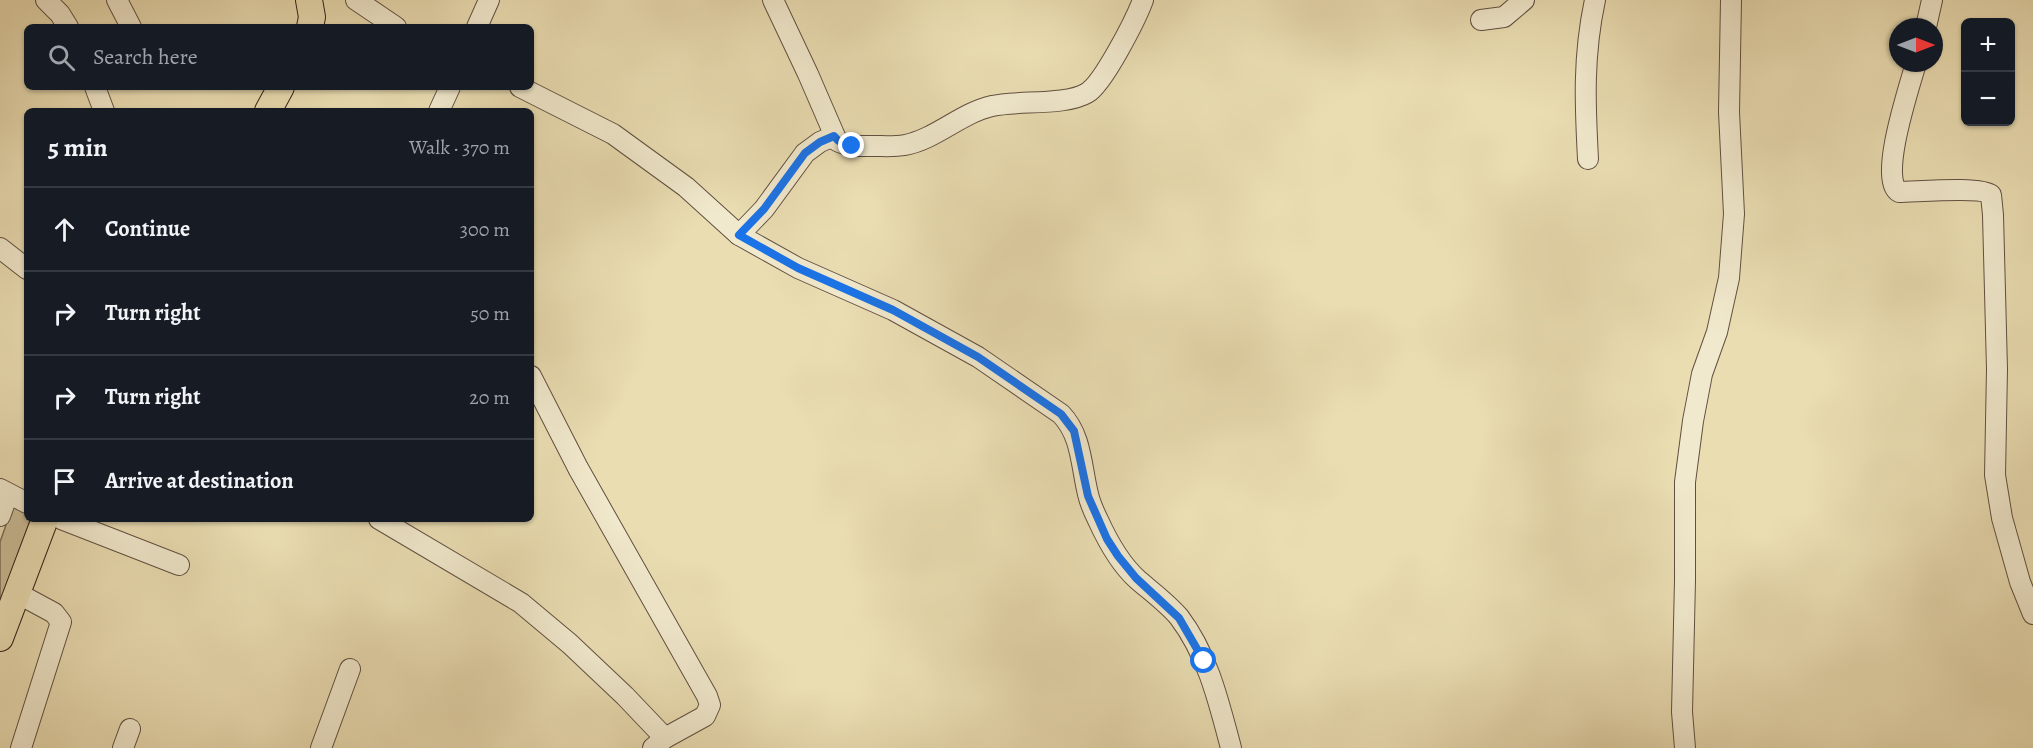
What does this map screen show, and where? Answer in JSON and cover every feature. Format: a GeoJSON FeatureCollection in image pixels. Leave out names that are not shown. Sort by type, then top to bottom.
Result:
{"type":"FeatureCollection","features":[{"type":"Feature","properties":{"kind":"main road"},"geometry":{"type":"LineString","coordinates":[[270,108],[279,90]]}},
{"type":"Feature","properties":{"kind":"main road"},"geometry":{"type":"LineString","coordinates":[[0,638],[44,522]]}},
{"type":"Feature","properties":{"kind":"street"},"geometry":{"type":"LineString","coordinates":[[46,0],[66,24]]}},
{"type":"Feature","properties":{"kind":"street"},"geometry":{"type":"LineString","coordinates":[[117,0],[129,24]]}},
{"type":"Feature","properties":{"kind":"street"},"geometry":{"type":"LineString","coordinates":[[356,0],[392,24]]}},
{"type":"Feature","properties":{"kind":"street"},"geometry":{"type":"LineString","coordinates":[[478,24],[489,0]]}},
{"type":"Feature","properties":{"kind":"street"},"geometry":{"type":"LineString","coordinates":[[772,0],[808,74],[834,136],[837,141],[852,146],[905,145],[975,111],[989,107],[1067,99],[1086,94],[1100,79],[1134,23],[1143,0]]}},
{"type":"Feature","properties":{"kind":"street"},"geometry":{"type":"LineString","coordinates":[[1481,20],[1504,17],[1524,0]]}},
{"type":"Feature","properties":{"kind":"street"},"geometry":{"type":"LineString","coordinates":[[1588,159],[1584,90],[1586,56],[1595,0]]}},
{"type":"Feature","properties":{"kind":"street"},"geometry":{"type":"LineString","coordinates":[[1686,748],[1682,712],[1685,483],[1702,374],[1717,332],[1730,278],[1734,214],[1730,112],[1731,0]]}},
{"type":"Feature","properties":{"kind":"street"},"geometry":{"type":"LineString","coordinates":[[1928,18],[1932,0]]}},
{"type":"Feature","properties":{"kind":"street"},"geometry":{"type":"LineString","coordinates":[[1914,72],[1894,148],[1892,182],[1894,188],[1899,192],[1987,191],[1991,195],[1997,369],[1995,475],[2002,518],[2020,582],[2033,614]]}},
{"type":"Feature","properties":{"kind":"street"},"geometry":{"type":"LineString","coordinates":[[97,90],[103,108]]}},
{"type":"Feature","properties":{"kind":"street"},"geometry":{"type":"LineString","coordinates":[[440,108],[449,90]]}},
{"type":"Feature","properties":{"kind":"street"},"geometry":{"type":"LineString","coordinates":[[526,90],[613,134],[678,181],[739,235],[798,268],[893,310],[978,357],[1061,414],[1069,422],[1078,442],[1088,496],[1107,539],[1126,567],[1167,605],[1190,635],[1204,661],[1215,690],[1231,748]]}},
{"type":"Feature","properties":{"kind":"street"},"geometry":{"type":"LineString","coordinates":[[739,235],[764,209],[805,153],[820,142],[834,136]]}},
{"type":"Feature","properties":{"kind":"street"},"geometry":{"type":"LineString","coordinates":[[0,248],[24,268]]}},
{"type":"Feature","properties":{"kind":"street"},"geometry":{"type":"LineString","coordinates":[[384,522],[531,610],[618,688],[659,743],[705,716],[710,705],[708,696],[578,468],[534,382]]}},
{"type":"Feature","properties":{"kind":"street"},"geometry":{"type":"LineString","coordinates":[[0,516],[4,491],[24,501]]}},
{"type":"Feature","properties":{"kind":"street"},"geometry":{"type":"LineString","coordinates":[[69,522],[178,565]]}},
{"type":"Feature","properties":{"kind":"street"},"geometry":{"type":"LineString","coordinates":[[17,593],[54,613],[61,622],[21,748]]}},
{"type":"Feature","properties":{"kind":"street"},"geometry":{"type":"LineString","coordinates":[[321,748],[350,669]]}},
{"type":"Feature","properties":{"kind":"street"},"geometry":{"type":"LineString","coordinates":[[123,748],[130,729]]}},
{"type":"Feature","properties":{"kind":"shaded area"},"geometry":{"type":"Polygon","coordinates":[[[13,505],[24,511],[24,522],[30,522],[0,602],[0,542],[13,505]]]}},
{"type":"Feature","properties":{"kind":"route"},"geometry":{"type":"LineString","coordinates":[[852,146],[837,141],[834,136],[812,146],[764,209],[739,235],[798,268],[893,310],[978,357],[1061,414],[1074,431],[1088,496],[1107,539],[1136,578],[1179,618],[1204,661]]}}]}
